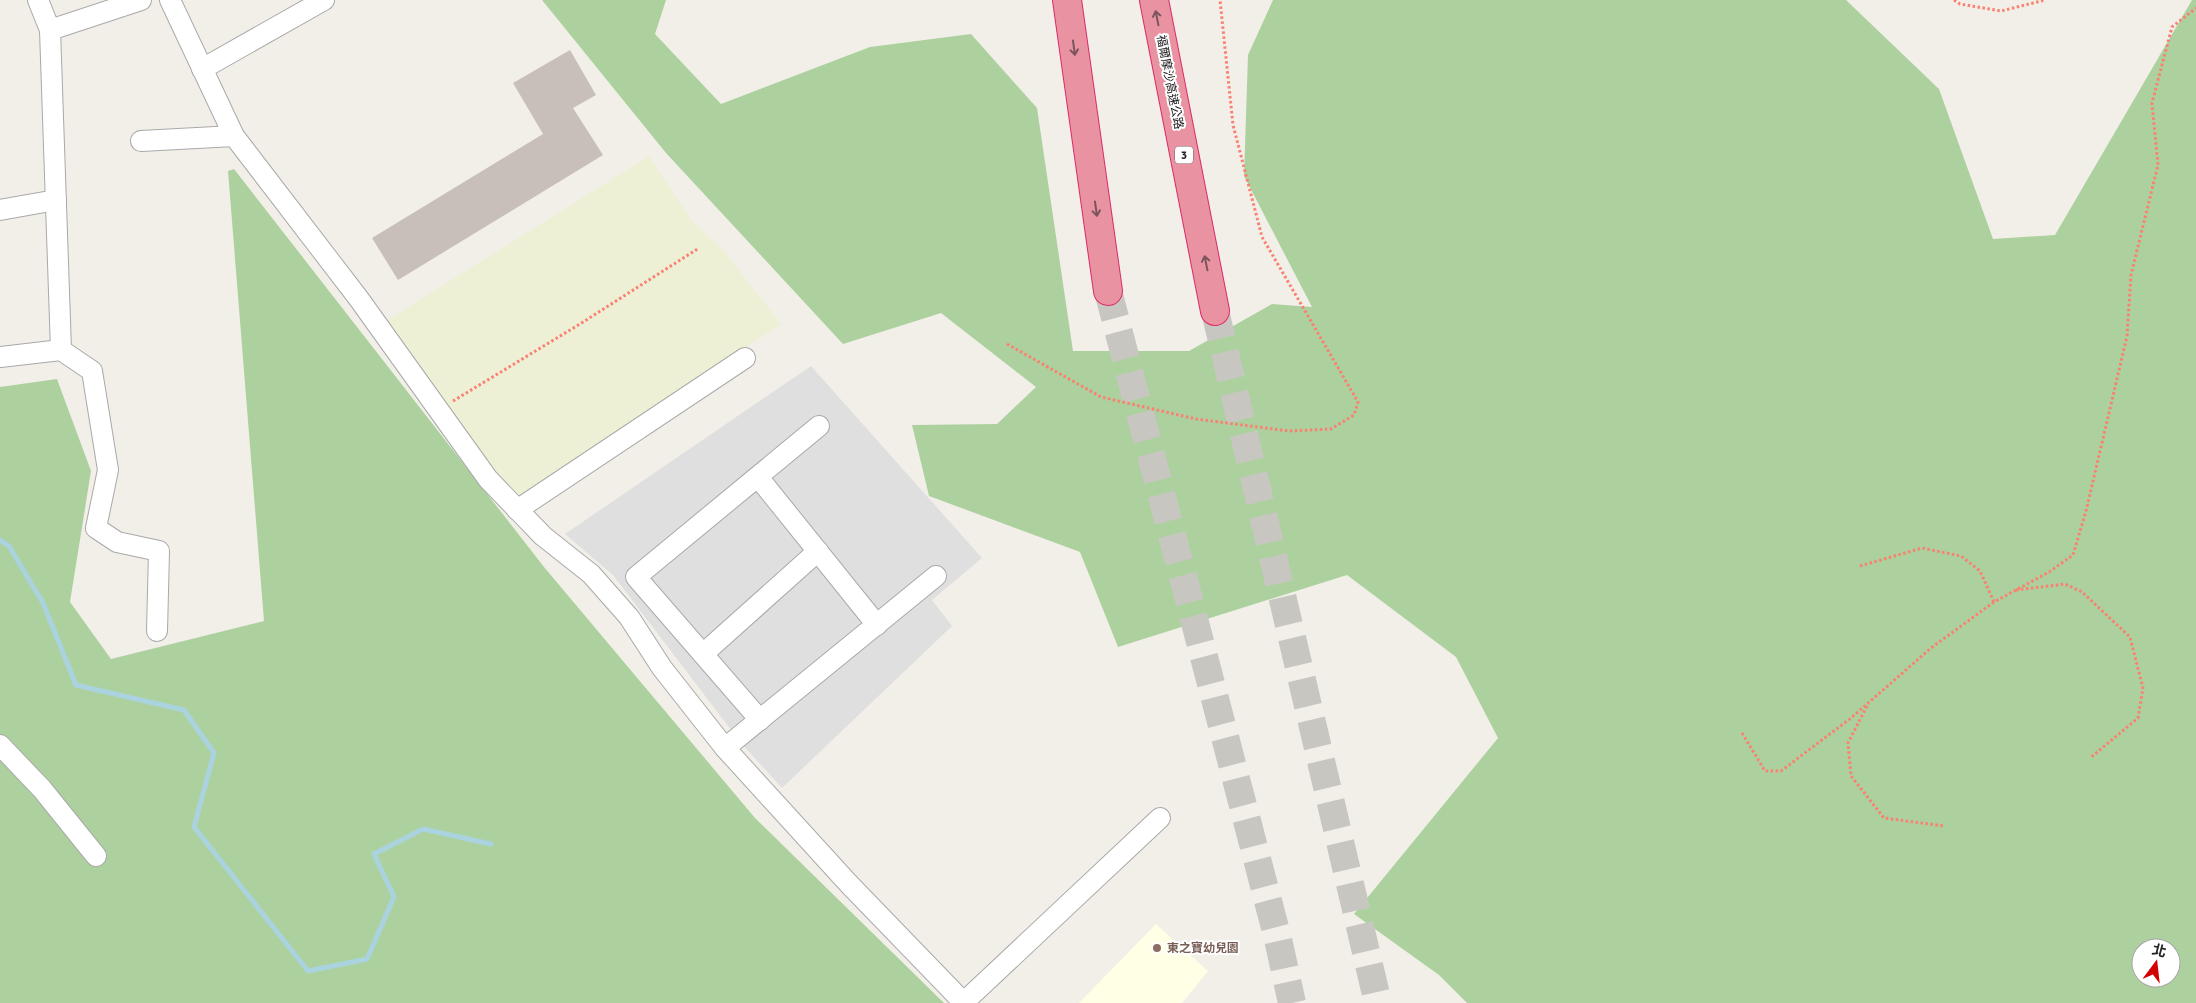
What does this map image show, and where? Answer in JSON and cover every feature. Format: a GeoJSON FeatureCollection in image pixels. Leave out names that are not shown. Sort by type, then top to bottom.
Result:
{"type":"FeatureCollection","features":[{"type":"Feature","properties":{"kind":"highway"},"geometry":{"type":"LineString","coordinates":[[1067,0],[1108,291]]}},
{"type":"Feature","properties":{"kind":"highway","name":"福爾摩沙高速公路"},"geometry":{"type":"LineString","coordinates":[[1154,0],[1216,311]]}},
{"type":"Feature","properties":{"kind":"street"},"geometry":{"type":"LineString","coordinates":[[38,0],[50,30],[62,350]]}},
{"type":"Feature","properties":{"kind":"street"},"geometry":{"type":"LineString","coordinates":[[50,30],[141,0]]}},
{"type":"Feature","properties":{"kind":"street"},"geometry":{"type":"LineString","coordinates":[[170,0],[234,136],[359,299],[488,479],[543,536],[591,574],[630,617],[662,668],[725,748],[848,883],[963,1003],[1160,818]]}},
{"type":"Feature","properties":{"kind":"street"},"geometry":{"type":"LineString","coordinates":[[202,69],[324,0]]}},
{"type":"Feature","properties":{"kind":"street"},"geometry":{"type":"LineString","coordinates":[[141,141],[234,136]]}},
{"type":"Feature","properties":{"kind":"street"},"geometry":{"type":"LineString","coordinates":[[0,210],[56,200]]}},
{"type":"Feature","properties":{"kind":"street"},"geometry":{"type":"LineString","coordinates":[[0,357],[62,350],[92,371],[108,470],[96,528],[117,542],[159,551],[158,631]]}},
{"type":"Feature","properties":{"kind":"street"},"geometry":{"type":"LineString","coordinates":[[517,510],[745,358]]}},
{"type":"Feature","properties":{"kind":"street"},"geometry":{"type":"LineString","coordinates":[[760,720],[636,577],[819,426]]}},
{"type":"Feature","properties":{"kind":"street"},"geometry":{"type":"LineString","coordinates":[[758,477],[876,624]]}},
{"type":"Feature","properties":{"kind":"street"},"geometry":{"type":"LineString","coordinates":[[703,654],[818,552]]}},
{"type":"Feature","properties":{"kind":"street"},"geometry":{"type":"LineString","coordinates":[[725,748],[936,576]]}},
{"type":"Feature","properties":{"kind":"street"},"geometry":{"type":"LineString","coordinates":[[0,745],[42,789],[96,856]]}},
{"type":"Feature","properties":{"kind":"path"},"geometry":{"type":"LineString","coordinates":[[1954,0],[1960,4],[2001,11],[2045,0]]}},
{"type":"Feature","properties":{"kind":"path"},"geometry":{"type":"LineString","coordinates":[[1742,733],[1765,771],[1781,772],[1869,702],[1931,648],[1994,602],[2073,556],[2086,511],[2127,336],[2131,275],[2158,165],[2152,103],[2172,27],[2196,8]]}},
{"type":"Feature","properties":{"kind":"path"},"geometry":{"type":"LineString","coordinates":[[437,410],[580,324],[699,248]]}},
{"type":"Feature","properties":{"kind":"path"},"geometry":{"type":"LineString","coordinates":[[1860,566],[1922,548],[1961,556],[1980,571],[1994,602]]}},
{"type":"Feature","properties":{"kind":"path"},"geometry":{"type":"LineString","coordinates":[[2014,591],[2065,584],[2082,592],[2130,637],[2143,688],[2138,718],[2090,758]]}},
{"type":"Feature","properties":{"kind":"path"},"geometry":{"type":"LineString","coordinates":[[1869,702],[1848,743],[1851,776],[1884,818],[1944,826]]}},
{"type":"Feature","properties":{"kind":"shaded area"},"geometry":{"type":"Polygon","coordinates":[[[649,156],[693,222],[723,250],[781,324],[522,497],[497,474],[386,321],[649,156]]]}},
{"type":"Feature","properties":{"kind":"shaded area"},"geometry":{"type":"Polygon","coordinates":[[[811,366],[982,558],[932,600],[952,626],[782,788],[741,743],[613,575],[565,534],[811,366]]]}},
{"type":"Feature","properties":{"kind":"shaded area","name":"東之寶幼兒園"},"geometry":{"type":"Polygon","coordinates":[[[1156,924],[1208,971],[1182,1003],[1079,1003],[1156,924]]]}},
{"type":"Feature","properties":{"kind":"green space"},"geometry":{"type":"Polygon","coordinates":[[[542,0],[666,0],[655,34],[721,104],[870,47],[971,34],[1037,108],[1073,351],[1189,351],[1272,304],[1312,307],[1244,176],[1248,55],[1273,0],[1846,0],[1939,89],[1993,239],[2055,235],[2192,0],[2196,0],[2196,1003],[1467,1003],[1439,975],[1354,914],[1498,738],[1456,657],[1347,575],[1118,647],[1080,552],[929,496],[912,425],[997,424],[1036,387],[941,313],[843,344],[666,153],[542,0]]]}},
{"type":"Feature","properties":{"kind":"green space"},"geometry":{"type":"Polygon","coordinates":[[[234,169],[544,567],[755,818],[944,1003],[0,1003],[0,387],[57,379],[91,471],[70,602],[111,659],[264,621],[228,171],[234,169]]]}},
{"type":"Feature","properties":{"kind":"building"},"geometry":{"type":"Polygon","coordinates":[[[570,50],[596,95],[573,108],[603,155],[398,280],[372,238],[543,134],[513,83],[570,50]]]}},
{"type":"Feature","properties":{"kind":"waterway"},"geometry":{"type":"LineString","coordinates":[[0,540],[9,546],[43,603],[76,685],[184,710],[214,753],[194,827],[308,971],[367,959],[394,897],[374,854],[423,829],[491,844]]}},
{"type":"Feature","properties":{"kind":"tunnel"},"geometry":{"type":"LineString","coordinates":[[1108,291],[1278,939],[1292,1003]]}},
{"type":"Feature","properties":{"kind":"tunnel"},"geometry":{"type":"LineString","coordinates":[[1215,311],[1378,1003]]}},
{"type":"Feature","properties":{"kind":"place","name":"東之寶幼兒園"},"geometry":{"type":"Point","coordinates":[1157,948]}}]}
